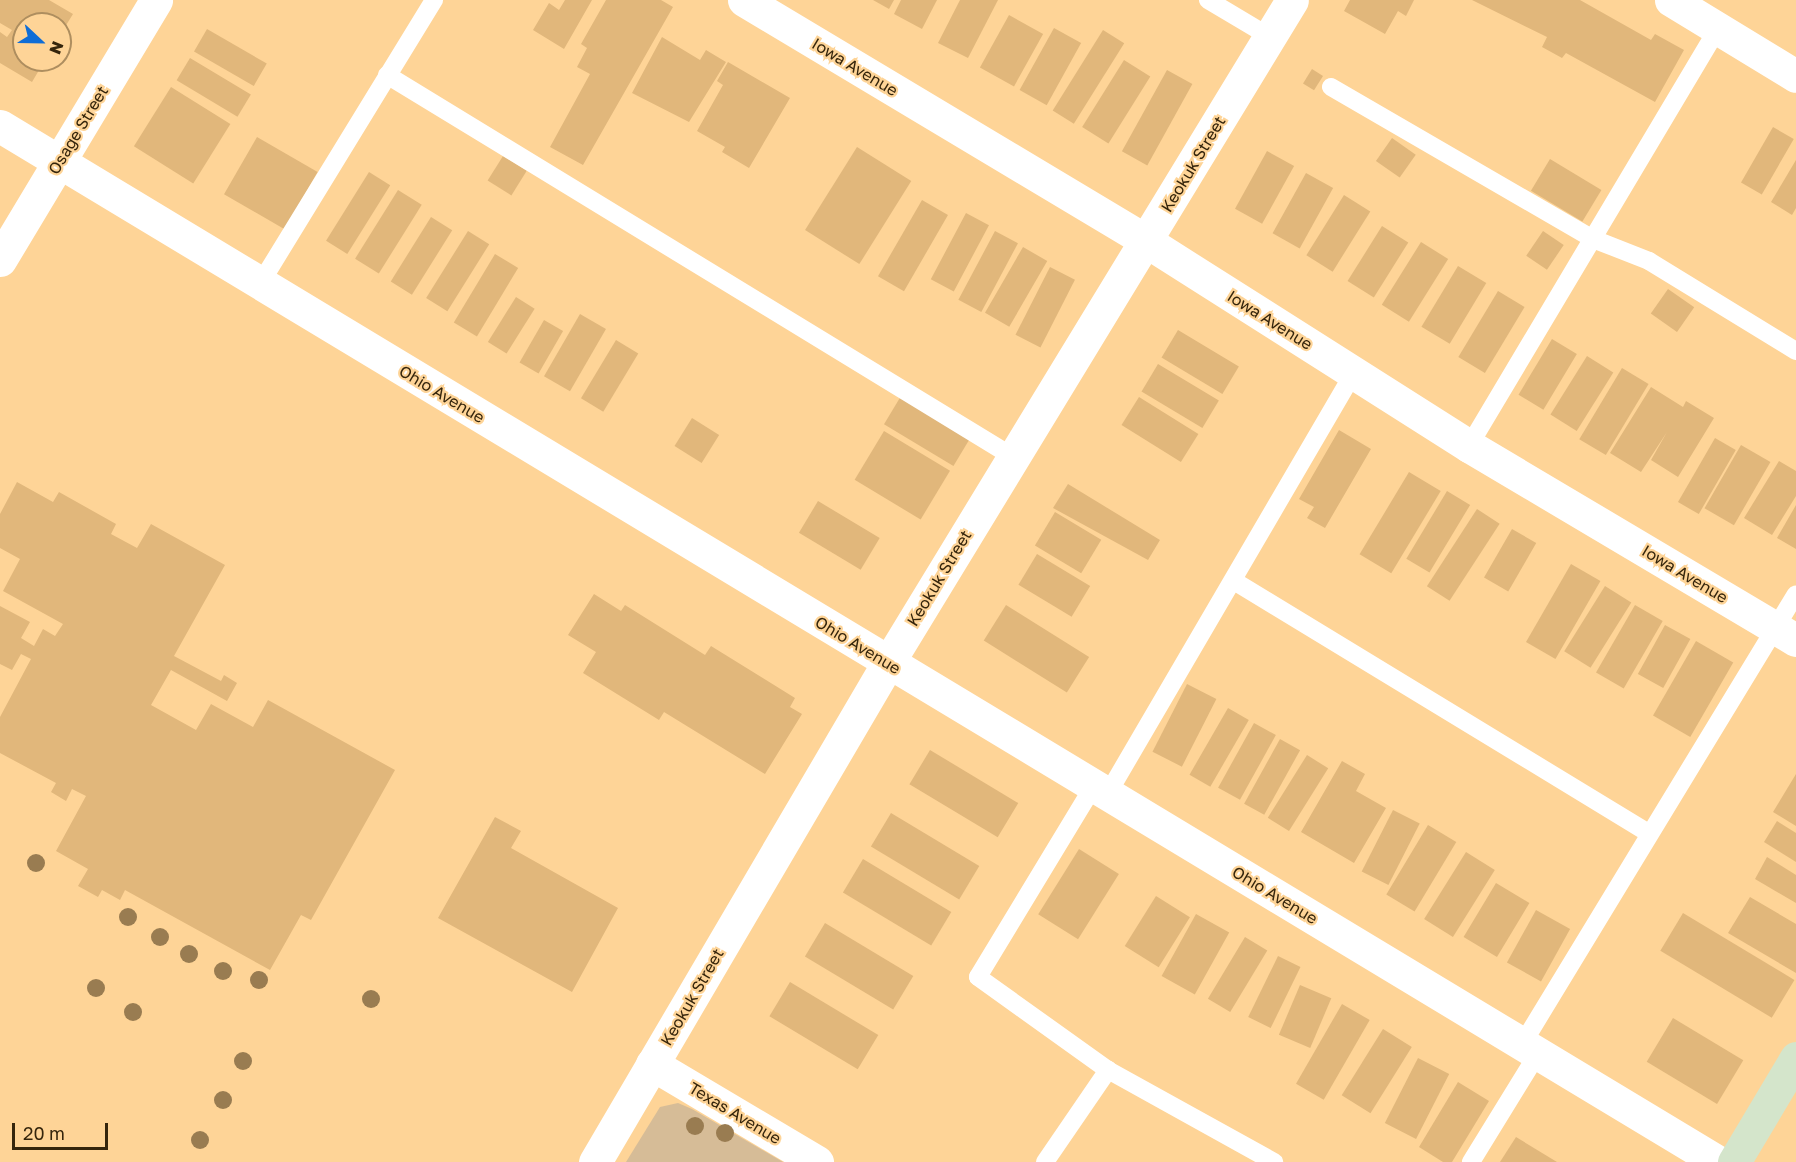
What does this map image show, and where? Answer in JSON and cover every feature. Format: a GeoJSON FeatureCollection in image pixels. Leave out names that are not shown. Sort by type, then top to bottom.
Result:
{"type":"FeatureCollection","features":[{"type":"Feature","properties":{"kind":"main road"},"geometry":{"type":"LineString","coordinates":[[1734,1162],[1796,1058]]}},
{"type":"Feature","properties":{"kind":"street","name":"Osage Street"},"geometry":{"type":"LineString","coordinates":[[0,260],[156,0]]}},
{"type":"Feature","properties":{"kind":"street","name":"Iowa Avenue"},"geometry":{"type":"LineString","coordinates":[[744,0],[1146,241],[1469,446],[1786,634]]}},
{"type":"Feature","properties":{"kind":"street","name":"Keokuk Street"},"geometry":{"type":"LineString","coordinates":[[595,1162],[888,663],[1293,0]]}},
{"type":"Feature","properties":{"kind":"street"},"geometry":{"type":"LineString","coordinates":[[1671,0],[1796,76]]}},
{"type":"Feature","properties":{"kind":"street","name":"Ohio Avenue"},"geometry":{"type":"LineString","coordinates":[[0,126],[1718,1162]]}},
{"type":"Feature","properties":{"kind":"street","name":"Texas Avenue"},"geometry":{"type":"LineString","coordinates":[[652,1064],[817,1162]]}},
{"type":"Feature","properties":{"kind":"lane"},"geometry":{"type":"LineString","coordinates":[[260,284],[434,0]]}},
{"type":"Feature","properties":{"kind":"lane"},"geometry":{"type":"LineString","coordinates":[[1208,0],[1270,37]]}},
{"type":"Feature","properties":{"kind":"lane"},"geometry":{"type":"LineString","coordinates":[[1469,446],[1718,28]]}},
{"type":"Feature","properties":{"kind":"lane"},"geometry":{"type":"LineString","coordinates":[[387,75],[1013,457]]}},
{"type":"Feature","properties":{"kind":"lane"},"geometry":{"type":"LineString","coordinates":[[1331,87],[1593,239],[1649,261],[1796,351]]}},
{"type":"Feature","properties":{"kind":"lane"},"geometry":{"type":"LineString","coordinates":[[1274,1162],[1108,1070],[978,977],[1234,581],[1354,373]]}},
{"type":"Feature","properties":{"kind":"lane"},"geometry":{"type":"LineString","coordinates":[[1234,581],[1648,832]]}},
{"type":"Feature","properties":{"kind":"lane"},"geometry":{"type":"LineString","coordinates":[[1471,1162],[1648,832],[1786,634],[1796,594]]}},
{"type":"Feature","properties":{"kind":"lane"},"geometry":{"type":"LineString","coordinates":[[1045,1162],[1108,1070]]}},
{"type":"Feature","properties":{"kind":"shaded area"},"geometry":{"type":"Polygon","coordinates":[[[678,1103],[783,1162],[626,1162],[660,1107],[678,1103]]]}},
{"type":"Feature","properties":{"kind":"building"},"geometry":{"type":"Polygon","coordinates":[[[0,0],[49,0],[70,12],[12,12],[12,30],[0,23],[0,0]]]}},
{"type":"Feature","properties":{"kind":"building"},"geometry":{"type":"Polygon","coordinates":[[[565,0],[592,0],[564,49],[533,30],[549,3],[559,10],[565,0]]]}},
{"type":"Feature","properties":{"kind":"building"},"geometry":{"type":"Polygon","coordinates":[[[606,0],[661,0],[673,7],[583,165],[550,147],[590,74],[577,67],[587,48],[581,44],[606,0]]]}},
{"type":"Feature","properties":{"kind":"building"},"geometry":{"type":"Polygon","coordinates":[[[873,0],[894,0],[889,9],[873,0]]]}},
{"type":"Feature","properties":{"kind":"building"},"geometry":{"type":"Polygon","coordinates":[[[901,0],[937,0],[922,29],[894,14],[901,0]]]}},
{"type":"Feature","properties":{"kind":"building"},"geometry":{"type":"Polygon","coordinates":[[[960,0],[998,0],[968,58],[938,43],[960,0]]]}},
{"type":"Feature","properties":{"kind":"building"},"geometry":{"type":"Polygon","coordinates":[[[1350,0],[1414,0],[1406,16],[1398,11],[1385,34],[1344,11],[1350,0]]]}},
{"type":"Feature","properties":{"kind":"building"},"geometry":{"type":"Polygon","coordinates":[[[1472,0],[1580,0],[1651,40],[1655,34],[1684,50],[1655,102],[1566,53],[1562,58],[1542,47],[1547,37],[1472,0]]]}},
{"type":"Feature","properties":{"kind":"building"},"geometry":{"type":"Polygon","coordinates":[[[1009,15],[1043,34],[1014,86],[980,67],[1009,15]]]}},
{"type":"Feature","properties":{"kind":"building"},"geometry":{"type":"Polygon","coordinates":[[[1054,28],[1081,43],[1047,105],[1020,90],[1054,28]]]}},
{"type":"Feature","properties":{"kind":"building"},"geometry":{"type":"Polygon","coordinates":[[[207,29],[267,63],[254,86],[194,52],[207,29]]]}},
{"type":"Feature","properties":{"kind":"building"},"geometry":{"type":"Polygon","coordinates":[[[12,30],[12,70],[0,63],[0,32],[7,37],[12,30]]]}},
{"type":"Feature","properties":{"kind":"building"},"geometry":{"type":"Polygon","coordinates":[[[1103,30],[1124,43],[1074,124],[1053,111],[1103,30]]]}},
{"type":"Feature","properties":{"kind":"building"},"geometry":{"type":"Polygon","coordinates":[[[662,37],[700,60],[706,50],[726,62],[689,122],[632,93],[662,37]]]}},
{"type":"Feature","properties":{"kind":"building"},"geometry":{"type":"Polygon","coordinates":[[[190,58],[251,95],[237,117],[177,80],[190,58]]]}},
{"type":"Feature","properties":{"kind":"building"},"geometry":{"type":"Polygon","coordinates":[[[1124,60],[1150,76],[1108,143],[1082,127],[1124,60]]]}},
{"type":"Feature","properties":{"kind":"building"},"geometry":{"type":"Polygon","coordinates":[[[728,62],[790,98],[749,168],[722,152],[725,147],[697,131],[723,85],[717,81],[728,62]]]}},
{"type":"Feature","properties":{"kind":"building"},"geometry":{"type":"Polygon","coordinates":[[[1312,69],[1323,76],[1314,90],[1303,83],[1312,69]]]}},
{"type":"Feature","properties":{"kind":"building"},"geometry":{"type":"Polygon","coordinates":[[[1167,70],[1192,84],[1147,165],[1122,151],[1167,70]]]}},
{"type":"Feature","properties":{"kind":"building"},"geometry":{"type":"Polygon","coordinates":[[[15,72],[38,72],[32,82],[15,72]]]}},
{"type":"Feature","properties":{"kind":"building"},"geometry":{"type":"Polygon","coordinates":[[[171,87],[230,124],[193,183],[134,146],[171,87]]]}},
{"type":"Feature","properties":{"kind":"building"},"geometry":{"type":"Polygon","coordinates":[[[1773,127],[1794,139],[1762,194],[1741,182],[1773,127]]]}},
{"type":"Feature","properties":{"kind":"building"},"geometry":{"type":"Polygon","coordinates":[[[257,137],[318,172],[285,229],[224,194],[257,137]]]}},
{"type":"Feature","properties":{"kind":"building"},"geometry":{"type":"Polygon","coordinates":[[[1392,138],[1416,155],[1400,178],[1376,161],[1392,138]]]}},
{"type":"Feature","properties":{"kind":"building"},"geometry":{"type":"Polygon","coordinates":[[[857,147],[911,181],[859,264],[805,230],[857,147]]]}},
{"type":"Feature","properties":{"kind":"building"},"geometry":{"type":"Polygon","coordinates":[[[1267,151],[1294,166],[1262,224],[1235,209],[1267,151]]]}},
{"type":"Feature","properties":{"kind":"building"},"geometry":{"type":"Polygon","coordinates":[[[503,156],[527,171],[511,195],[488,181],[503,156]]]}},
{"type":"Feature","properties":{"kind":"building"},"geometry":{"type":"Polygon","coordinates":[[[1550,159],[1601,190],[1582,222],[1531,191],[1550,159]]]}},
{"type":"Feature","properties":{"kind":"building"},"geometry":{"type":"Polygon","coordinates":[[[1796,160],[1796,208],[1792,215],[1771,202],[1796,160]]]}},
{"type":"Feature","properties":{"kind":"building"},"geometry":{"type":"Polygon","coordinates":[[[369,172],[390,185],[347,254],[326,241],[369,172]]]}},
{"type":"Feature","properties":{"kind":"building"},"geometry":{"type":"Polygon","coordinates":[[[1306,173],[1333,188],[1300,248],[1273,233],[1306,173]]]}},
{"type":"Feature","properties":{"kind":"building"},"geometry":{"type":"Polygon","coordinates":[[[398,190],[422,205],[379,274],[355,259],[398,190]]]}},
{"type":"Feature","properties":{"kind":"building"},"geometry":{"type":"Polygon","coordinates":[[[1344,195],[1370,211],[1333,272],[1306,255],[1344,195]]]}},
{"type":"Feature","properties":{"kind":"building"},"geometry":{"type":"Polygon","coordinates":[[[922,200],[948,215],[904,291],[878,276],[922,200]]]}},
{"type":"Feature","properties":{"kind":"building"},"geometry":{"type":"Polygon","coordinates":[[[966,213],[989,225],[954,291],[931,279],[966,213]]]}},
{"type":"Feature","properties":{"kind":"building"},"geometry":{"type":"Polygon","coordinates":[[[431,217],[452,230],[412,295],[391,281],[431,217]]]}},
{"type":"Feature","properties":{"kind":"building"},"geometry":{"type":"Polygon","coordinates":[[[1382,226],[1408,242],[1374,298],[1348,281],[1382,226]]]}},
{"type":"Feature","properties":{"kind":"building"},"geometry":{"type":"Polygon","coordinates":[[[468,231],[489,244],[447,311],[426,298],[468,231]]]}},
{"type":"Feature","properties":{"kind":"building"},"geometry":{"type":"Polygon","coordinates":[[[995,231],[1018,243],[981,312],[958,300],[995,231]]]}},
{"type":"Feature","properties":{"kind":"building"},"geometry":{"type":"Polygon","coordinates":[[[1543,231],[1564,245],[1547,270],[1526,256],[1543,231]]]}},
{"type":"Feature","properties":{"kind":"building"},"geometry":{"type":"Polygon","coordinates":[[[1421,242],[1448,259],[1409,322],[1382,305],[1421,242]]]}},
{"type":"Feature","properties":{"kind":"building"},"geometry":{"type":"Polygon","coordinates":[[[1023,247],[1047,261],[1009,327],[985,313],[1023,247]]]}},
{"type":"Feature","properties":{"kind":"building"},"geometry":{"type":"Polygon","coordinates":[[[495,254],[518,268],[477,336],[454,323],[495,254]]]}},
{"type":"Feature","properties":{"kind":"building"},"geometry":{"type":"Polygon","coordinates":[[[1458,266],[1486,283],[1450,344],[1421,327],[1458,266]]]}},
{"type":"Feature","properties":{"kind":"building"},"geometry":{"type":"Polygon","coordinates":[[[1050,267],[1075,280],[1040,347],[1015,335],[1050,267]]]}},
{"type":"Feature","properties":{"kind":"building"},"geometry":{"type":"Polygon","coordinates":[[[1668,289],[1694,307],[1677,332],[1651,314],[1668,289]]]}},
{"type":"Feature","properties":{"kind":"building"},"geometry":{"type":"Polygon","coordinates":[[[1498,291],[1525,307],[1485,373],[1458,357],[1498,291]]]}},
{"type":"Feature","properties":{"kind":"building"},"geometry":{"type":"Polygon","coordinates":[[[516,297],[535,309],[507,354],[488,342],[516,297]]]}},
{"type":"Feature","properties":{"kind":"building"},"geometry":{"type":"Polygon","coordinates":[[[580,314],[606,329],[570,391],[544,376],[580,314]]]}},
{"type":"Feature","properties":{"kind":"building"},"geometry":{"type":"Polygon","coordinates":[[[544,320],[563,331],[539,373],[520,362],[544,320]]]}},
{"type":"Feature","properties":{"kind":"building"},"geometry":{"type":"Polygon","coordinates":[[[1178,330],[1239,367],[1222,394],[1162,357],[1178,330]]]}},
{"type":"Feature","properties":{"kind":"building"},"geometry":{"type":"Polygon","coordinates":[[[1552,339],[1577,354],[1543,410],[1519,395],[1552,339]]]}},
{"type":"Feature","properties":{"kind":"building"},"geometry":{"type":"Polygon","coordinates":[[[616,340],[638,353],[603,412],[581,398],[616,340]]]}},
{"type":"Feature","properties":{"kind":"building"},"geometry":{"type":"Polygon","coordinates":[[[1587,356],[1613,372],[1577,431],[1550,415],[1587,356]]]}},
{"type":"Feature","properties":{"kind":"building"},"geometry":{"type":"Polygon","coordinates":[[[1158,364],[1219,401],[1202,428],[1142,391],[1158,364]]]}},
{"type":"Feature","properties":{"kind":"building"},"geometry":{"type":"Polygon","coordinates":[[[1622,368],[1649,384],[1606,455],[1579,439],[1622,368]]]}},
{"type":"Feature","properties":{"kind":"building"},"geometry":{"type":"Polygon","coordinates":[[[1651,387],[1683,407],[1686,401],[1714,418],[1678,477],[1651,460],[1667,432],[1641,472],[1610,453],[1651,387]]]}},
{"type":"Feature","properties":{"kind":"building"},"geometry":{"type":"Polygon","coordinates":[[[901,396],[970,438],[953,466],[884,424],[901,396]]]}},
{"type":"Feature","properties":{"kind":"building"},"geometry":{"type":"Polygon","coordinates":[[[1139,397],[1198,434],[1181,462],[1122,425],[1139,397]]]}},
{"type":"Feature","properties":{"kind":"building"},"geometry":{"type":"Polygon","coordinates":[[[692,418],[719,435],[702,463],[675,446],[692,418]]]}},
{"type":"Feature","properties":{"kind":"building"},"geometry":{"type":"Polygon","coordinates":[[[1339,430],[1371,449],[1325,528],[1307,518],[1314,507],[1299,499],[1339,430]]]}},
{"type":"Feature","properties":{"kind":"building"},"geometry":{"type":"Polygon","coordinates":[[[884,431],[950,471],[921,520],[855,480],[884,431]]]}},
{"type":"Feature","properties":{"kind":"building"},"geometry":{"type":"Polygon","coordinates":[[[1715,438],[1736,450],[1699,514],[1678,502],[1715,438]]]}},
{"type":"Feature","properties":{"kind":"building"},"geometry":{"type":"Polygon","coordinates":[[[1741,445],[1770,462],[1734,525],[1704,508],[1741,445]]]}},
{"type":"Feature","properties":{"kind":"building"},"geometry":{"type":"Polygon","coordinates":[[[1779,461],[1796,471],[1796,496],[1772,535],[1744,518],[1779,461]]]}},
{"type":"Feature","properties":{"kind":"building"},"geometry":{"type":"Polygon","coordinates":[[[1409,472],[1441,491],[1391,573],[1360,554],[1409,472]]]}},
{"type":"Feature","properties":{"kind":"building"},"geometry":{"type":"Polygon","coordinates":[[[17,482],[53,502],[59,492],[116,524],[111,534],[137,548],[151,524],[225,565],[174,656],[221,681],[224,675],[237,683],[227,701],[171,670],[151,705],[196,730],[211,704],[253,727],[268,700],[395,770],[311,920],[301,915],[270,970],[125,890],[120,900],[102,890],[98,897],[78,886],[88,869],[56,851],[86,796],[72,789],[66,801],[51,792],[56,783],[0,753],[0,717],[31,659],[21,654],[12,670],[0,664],[0,606],[30,622],[21,638],[34,646],[43,629],[55,636],[63,624],[3,591],[20,559],[0,548],[0,514],[17,482]]]}},
{"type":"Feature","properties":{"kind":"building"},"geometry":{"type":"Polygon","coordinates":[[[1068,484],[1160,540],[1148,560],[1053,508],[1068,484]]]}},
{"type":"Feature","properties":{"kind":"building"},"geometry":{"type":"Polygon","coordinates":[[[1447,491],[1470,505],[1429,573],[1406,559],[1447,491]]]}},
{"type":"Feature","properties":{"kind":"building"},"geometry":{"type":"Polygon","coordinates":[[[818,501],[880,538],[861,570],[799,533],[818,501]]]}},
{"type":"Feature","properties":{"kind":"building"},"geometry":{"type":"Polygon","coordinates":[[[1796,505],[1796,549],[1777,538],[1796,505]]]}},
{"type":"Feature","properties":{"kind":"building"},"geometry":{"type":"Polygon","coordinates":[[[1477,509],[1500,524],[1450,601],[1427,586],[1477,509]]]}},
{"type":"Feature","properties":{"kind":"building"},"geometry":{"type":"Polygon","coordinates":[[[1055,512],[1101,540],[1081,573],[1035,545],[1055,512]]]}},
{"type":"Feature","properties":{"kind":"building"},"geometry":{"type":"Polygon","coordinates":[[[1512,529],[1536,543],[1508,591],[1484,577],[1512,529]]]}},
{"type":"Feature","properties":{"kind":"building"},"geometry":{"type":"Polygon","coordinates":[[[1037,554],[1090,586],[1072,617],[1018,585],[1037,554]]]}},
{"type":"Feature","properties":{"kind":"building"},"geometry":{"type":"Polygon","coordinates":[[[1571,564],[1600,581],[1555,659],[1526,642],[1571,564]]]}},
{"type":"Feature","properties":{"kind":"building"},"geometry":{"type":"Polygon","coordinates":[[[1605,586],[1631,602],[1590,668],[1564,651],[1605,586]]]}},
{"type":"Feature","properties":{"kind":"building"},"geometry":{"type":"Polygon","coordinates":[[[594,594],[621,611],[625,605],[705,655],[711,646],[795,698],[790,707],[802,714],[765,774],[664,712],[659,720],[583,673],[596,652],[568,635],[594,594]]]}},
{"type":"Feature","properties":{"kind":"building"},"geometry":{"type":"Polygon","coordinates":[[[1006,605],[1089,657],[1067,693],[984,641],[1006,605]]]}},
{"type":"Feature","properties":{"kind":"building"},"geometry":{"type":"Polygon","coordinates":[[[1635,605],[1663,621],[1624,689],[1596,673],[1635,605]]]}},
{"type":"Feature","properties":{"kind":"building"},"geometry":{"type":"Polygon","coordinates":[[[1665,625],[1690,639],[1663,688],[1638,674],[1665,625]]]}},
{"type":"Feature","properties":{"kind":"building"},"geometry":{"type":"Polygon","coordinates":[[[1696,641],[1733,662],[1690,737],[1653,715],[1696,641]]]}},
{"type":"Feature","properties":{"kind":"building"},"geometry":{"type":"Polygon","coordinates":[[[1187,684],[1216,699],[1182,767],[1152,752],[1187,684]]]}},
{"type":"Feature","properties":{"kind":"building"},"geometry":{"type":"Polygon","coordinates":[[[1228,708],[1249,720],[1210,787],[1190,775],[1228,708]]]}},
{"type":"Feature","properties":{"kind":"building"},"geometry":{"type":"Polygon","coordinates":[[[1254,723],[1276,735],[1240,800],[1218,788],[1254,723]]]}},
{"type":"Feature","properties":{"kind":"building"},"geometry":{"type":"Polygon","coordinates":[[[1280,739],[1300,750],[1264,815],[1244,804],[1280,739]]]}},
{"type":"Feature","properties":{"kind":"building"},"geometry":{"type":"Polygon","coordinates":[[[930,750],[1018,803],[998,837],[909,784],[930,750]]]}},
{"type":"Feature","properties":{"kind":"building"},"geometry":{"type":"Polygon","coordinates":[[[1307,755],[1328,768],[1289,831],[1268,818],[1307,755]]]}},
{"type":"Feature","properties":{"kind":"building"},"geometry":{"type":"Polygon","coordinates":[[[1342,761],[1365,774],[1356,791],[1386,808],[1354,863],[1301,832],[1342,761]]]}},
{"type":"Feature","properties":{"kind":"building"},"geometry":{"type":"Polygon","coordinates":[[[1796,774],[1796,826],[1773,812],[1796,774]]]}},
{"type":"Feature","properties":{"kind":"building"},"geometry":{"type":"Polygon","coordinates":[[[1393,810],[1420,824],[1388,885],[1362,871],[1393,810]]]}},
{"type":"Feature","properties":{"kind":"building"},"geometry":{"type":"Polygon","coordinates":[[[891,813],[979,866],[959,899],[871,846],[891,813]]]}},
{"type":"Feature","properties":{"kind":"building"},"geometry":{"type":"Polygon","coordinates":[[[495,817],[521,831],[511,848],[618,908],[572,992],[438,918],[495,817]]]}},
{"type":"Feature","properties":{"kind":"building"},"geometry":{"type":"Polygon","coordinates":[[[1777,821],[1796,833],[1796,862],[1764,842],[1777,821]]]}},
{"type":"Feature","properties":{"kind":"building"},"geometry":{"type":"Polygon","coordinates":[[[1428,825],[1456,842],[1415,911],[1386,894],[1428,825]]]}},
{"type":"Feature","properties":{"kind":"building"},"geometry":{"type":"Polygon","coordinates":[[[1079,849],[1119,874],[1078,939],[1038,914],[1079,849]]]}},
{"type":"Feature","properties":{"kind":"building"},"geometry":{"type":"Polygon","coordinates":[[[1466,852],[1495,870],[1453,937],[1424,919],[1466,852]]]}},
{"type":"Feature","properties":{"kind":"building"},"geometry":{"type":"Polygon","coordinates":[[[1767,857],[1796,875],[1796,903],[1755,879],[1767,857]]]}},
{"type":"Feature","properties":{"kind":"building"},"geometry":{"type":"Polygon","coordinates":[[[863,859],[951,912],[931,945],[843,892],[863,859]]]}},
{"type":"Feature","properties":{"kind":"building"},"geometry":{"type":"Polygon","coordinates":[[[1496,883],[1529,903],[1497,957],[1464,937],[1496,883]]]}},
{"type":"Feature","properties":{"kind":"building"},"geometry":{"type":"Polygon","coordinates":[[[1156,896],[1190,917],[1159,967],[1125,946],[1156,896]]]}},
{"type":"Feature","properties":{"kind":"building"},"geometry":{"type":"Polygon","coordinates":[[[1750,897],[1796,924],[1796,973],[1728,933],[1750,897]]]}},
{"type":"Feature","properties":{"kind":"building"},"geometry":{"type":"Polygon","coordinates":[[[1536,910],[1570,929],[1541,981],[1507,962],[1536,910]]]}},
{"type":"Feature","properties":{"kind":"building"},"geometry":{"type":"Polygon","coordinates":[[[1683,913],[1794,980],[1772,1018],[1660,951],[1683,913]]]}},
{"type":"Feature","properties":{"kind":"building"},"geometry":{"type":"Polygon","coordinates":[[[1196,914],[1229,932],[1195,995],[1162,976],[1196,914]]]}},
{"type":"Feature","properties":{"kind":"building"},"geometry":{"type":"Polygon","coordinates":[[[825,923],[913,976],[893,1009],[805,956],[825,923]]]}},
{"type":"Feature","properties":{"kind":"building"},"geometry":{"type":"Polygon","coordinates":[[[1245,937],[1267,950],[1230,1012],[1208,999],[1245,937]]]}},
{"type":"Feature","properties":{"kind":"building"},"geometry":{"type":"Polygon","coordinates":[[[1278,956],[1300,967],[1271,1028],[1248,1017],[1278,956]]]}},
{"type":"Feature","properties":{"kind":"building"},"geometry":{"type":"Polygon","coordinates":[[[790,982],[878,1035],[858,1069],[769,1016],[790,982]]]}},
{"type":"Feature","properties":{"kind":"building"},"geometry":{"type":"Polygon","coordinates":[[[1300,985],[1331,998],[1310,1048],[1279,1035],[1300,985]]]}},
{"type":"Feature","properties":{"kind":"building"},"geometry":{"type":"Polygon","coordinates":[[[1342,1004],[1370,1020],[1324,1100],[1296,1084],[1342,1004]]]}},
{"type":"Feature","properties":{"kind":"building"},"geometry":{"type":"Polygon","coordinates":[[[1673,1018],[1743,1060],[1717,1104],[1647,1062],[1673,1018]]]}},
{"type":"Feature","properties":{"kind":"building"},"geometry":{"type":"Polygon","coordinates":[[[1383,1029],[1412,1047],[1370,1113],[1342,1095],[1383,1029]]]}},
{"type":"Feature","properties":{"kind":"building"},"geometry":{"type":"Polygon","coordinates":[[[1418,1058],[1449,1074],[1416,1139],[1385,1123],[1418,1058]]]}},
{"type":"Feature","properties":{"kind":"building"},"geometry":{"type":"Polygon","coordinates":[[[1458,1082],[1489,1101],[1452,1162],[1443,1162],[1419,1147],[1458,1082]]]}},
{"type":"Feature","properties":{"kind":"building"},"geometry":{"type":"Polygon","coordinates":[[[1516,1137],[1557,1162],[1500,1162],[1516,1137]]]}}]}
